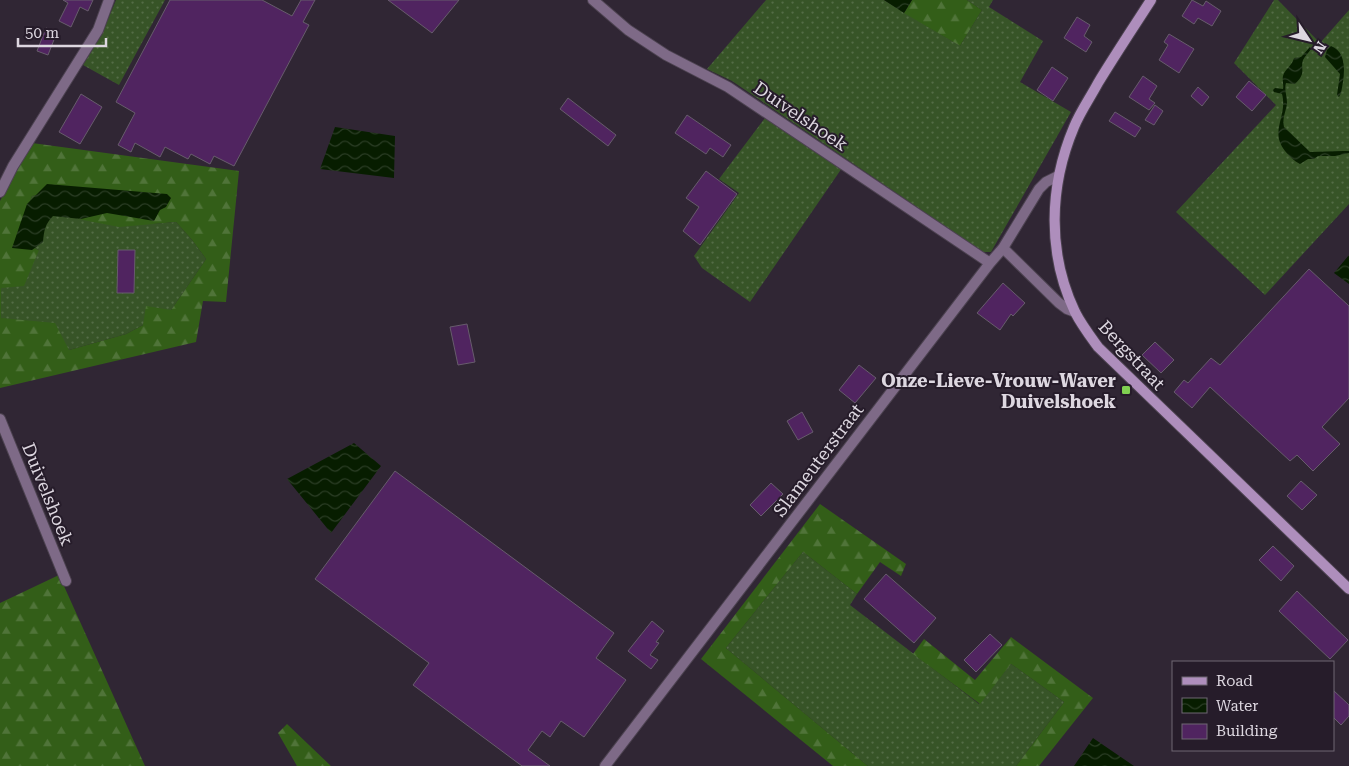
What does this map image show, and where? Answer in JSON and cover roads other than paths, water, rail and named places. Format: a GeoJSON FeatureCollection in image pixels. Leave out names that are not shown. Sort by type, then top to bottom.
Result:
{"type":"FeatureCollection","features":[{"type":"Feature","properties":{"kind":"street"},"geometry":{"type":"LineString","coordinates":[[0,192],[13,166],[98,30],[109,0]]}},
{"type":"Feature","properties":{"kind":"street","name":"Duivelshoek"},"geometry":{"type":"LineString","coordinates":[[593,0],[628,30],[666,55],[728,87],[990,263]]}},
{"type":"Feature","properties":{"kind":"street","name":"Bergstraat"},"geometry":{"type":"LineString","coordinates":[[1151,0],[1086,104],[1071,135],[1058,176],[1054,213],[1055,235],[1063,277],[1075,312],[1104,354],[1349,589]]}},
{"type":"Feature","properties":{"kind":"street","name":"Slameuterstraat"},"geometry":{"type":"LineString","coordinates":[[606,766],[1003,248],[1039,189],[1046,182],[1058,176]]}},
{"type":"Feature","properties":{"kind":"street"},"geometry":{"type":"LineString","coordinates":[[1003,248],[1059,303],[1075,312]]}},
{"type":"Feature","properties":{"kind":"street","name":"Duivelshoek"},"geometry":{"type":"LineString","coordinates":[[0,419],[66,581]]}},
{"type":"Feature","properties":{"kind":"water"},"geometry":{"type":"Polygon","coordinates":[[[884,0],[912,0],[904,13],[884,0]]]}},
{"type":"Feature","properties":{"kind":"water"},"geometry":{"type":"Polygon","coordinates":[[[1331,46],[1341,54],[1344,66],[1339,97],[1337,95],[1340,74],[1325,57],[1327,50],[1331,46]]]}},
{"type":"Feature","properties":{"kind":"water"},"geometry":{"type":"Polygon","coordinates":[[[1310,47],[1311,49],[1303,60],[1301,77],[1295,84],[1286,83],[1287,103],[1284,127],[1310,152],[1349,151],[1349,153],[1335,156],[1318,156],[1300,164],[1288,155],[1281,144],[1279,130],[1283,109],[1282,94],[1273,90],[1275,88],[1283,89],[1285,71],[1294,58],[1301,57],[1310,47]]]}},
{"type":"Feature","properties":{"kind":"water"},"geometry":{"type":"Polygon","coordinates":[[[335,127],[395,136],[394,178],[320,169],[335,127]]]}},
{"type":"Feature","properties":{"kind":"water"},"geometry":{"type":"Polygon","coordinates":[[[47,184],[167,194],[171,198],[166,207],[160,210],[154,221],[107,213],[81,219],[53,216],[45,228],[43,242],[32,250],[12,248],[27,204],[47,184]]]}},
{"type":"Feature","properties":{"kind":"water"},"geometry":{"type":"Polygon","coordinates":[[[1349,255],[1349,284],[1334,273],[1349,255]]]}},
{"type":"Feature","properties":{"kind":"water"},"geometry":{"type":"Polygon","coordinates":[[[354,443],[381,466],[331,533],[287,479],[354,443]]]}},
{"type":"Feature","properties":{"kind":"water"},"geometry":{"type":"Polygon","coordinates":[[[1093,738],[1134,766],[1074,766],[1093,738]]]}},
{"type":"Feature","properties":{"kind":"place","name":"Onze-Lieve-Vrouw-Waver Duivelshoek"},"geometry":{"type":"Point","coordinates":[1126,390]}}]}
